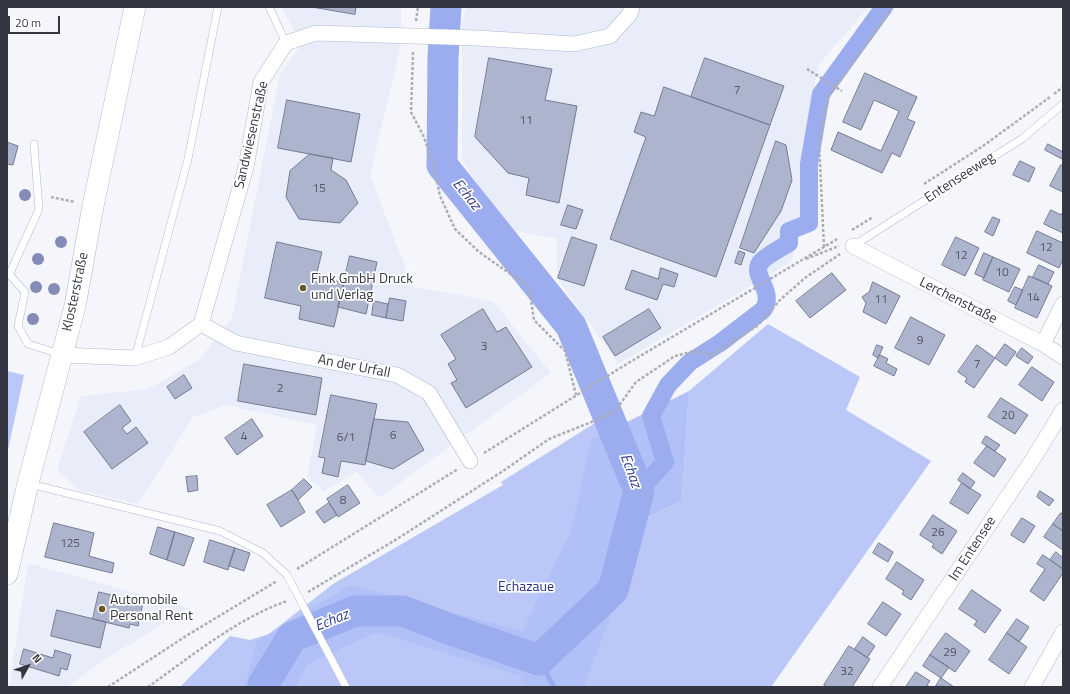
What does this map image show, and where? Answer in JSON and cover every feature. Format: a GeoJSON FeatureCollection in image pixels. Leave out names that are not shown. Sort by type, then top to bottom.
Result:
{"type":"FeatureCollection","features":[{"type":"Feature","properties":{"kind":"main road","name":"Klosterstraße"},"geometry":{"type":"LineString","coordinates":[[7,574],[28,483],[78,292],[93,206],[135,7]]}},
{"type":"Feature","properties":{"kind":"street"},"geometry":{"type":"LineString","coordinates":[[286,43],[316,33],[477,38],[574,44],[610,36],[630,14],[632,7]]}},
{"type":"Feature","properties":{"kind":"street","name":"Sandwiesenstraße"},"geometry":{"type":"LineString","coordinates":[[201,324],[246,167],[261,82],[286,43]]}},
{"type":"Feature","properties":{"kind":"street","name":"Lerchenstraße"},"geometry":{"type":"LineString","coordinates":[[853,246],[1043,344],[1063,357]]}},
{"type":"Feature","properties":{"kind":"street"},"geometry":{"type":"LineString","coordinates":[[1043,344],[1063,304]]}},
{"type":"Feature","properties":{"kind":"street"},"geometry":{"type":"LineString","coordinates":[[62,355],[135,358],[169,347],[201,324]]}},
{"type":"Feature","properties":{"kind":"street","name":"An der Urfall"},"geometry":{"type":"LineString","coordinates":[[201,324],[236,344],[397,375],[429,393],[470,461]]}},
{"type":"Feature","properties":{"kind":"street","name":"Im Entensee"},"geometry":{"type":"LineString","coordinates":[[880,687],[1033,459],[1063,410]]}},
{"type":"Feature","properties":{"kind":"street"},"geometry":{"type":"LineString","coordinates":[[1032,687],[1063,632]]}},
{"type":"Feature","properties":{"kind":"lane"},"geometry":{"type":"LineString","coordinates":[[135,358],[188,159],[218,7]]}},
{"type":"Feature","properties":{"kind":"lane"},"geometry":{"type":"LineString","coordinates":[[269,7],[286,43]]}},
{"type":"Feature","properties":{"kind":"lane","name":"Entenseeweg"},"geometry":{"type":"LineString","coordinates":[[853,246],[1023,138],[1063,104]]}},
{"type":"Feature","properties":{"kind":"lane"},"geometry":{"type":"LineString","coordinates":[[34,144],[39,209],[8,273],[24,292],[18,326],[28,344],[62,355]]}},
{"type":"Feature","properties":{"kind":"lane"},"geometry":{"type":"LineString","coordinates":[[28,483],[220,531],[264,553],[287,575],[346,687]]}},
{"type":"Feature","properties":{"kind":"path"},"geometry":{"type":"LineString","coordinates":[[418,7],[418,37],[410,112],[426,142],[433,162],[440,196],[455,229],[479,252],[529,287],[534,320],[565,351],[576,395]]}},
{"type":"Feature","properties":{"kind":"path"},"geometry":{"type":"LineString","coordinates":[[824,247],[819,142],[829,96],[834,85],[892,7]]}},
{"type":"Feature","properties":{"kind":"path"},"geometry":{"type":"LineString","coordinates":[[807,69],[819,75],[842,91]]}},
{"type":"Feature","properties":{"kind":"path"},"geometry":{"type":"LineString","coordinates":[[923,185],[983,146],[1063,87]]}},
{"type":"Feature","properties":{"kind":"path"},"geometry":{"type":"LineString","coordinates":[[38,194],[93,206]]}},
{"type":"Feature","properties":{"kind":"path"},"geometry":{"type":"LineString","coordinates":[[847,233],[880,213]]}},
{"type":"Feature","properties":{"kind":"path"},"geometry":{"type":"LineString","coordinates":[[108,687],[186,636],[615,371],[841,236]]}},
{"type":"Feature","properties":{"kind":"path"},"geometry":{"type":"LineString","coordinates":[[798,262],[840,245],[853,246]]}},
{"type":"Feature","properties":{"kind":"path"},"geometry":{"type":"LineString","coordinates":[[148,687],[196,653],[247,620],[298,597],[391,543],[503,471],[549,439],[599,420],[615,411],[636,382],[675,356],[694,351],[711,356],[757,326],[781,299],[805,278],[833,257],[853,246]]}},
{"type":"Feature","properties":{"kind":"shaded area"},"geometry":{"type":"Polygon","coordinates":[[[282,7],[401,7],[401,45],[370,175],[413,287],[493,301],[551,373],[379,498],[357,472],[324,491],[307,477],[317,425],[226,405],[193,417],[138,504],[78,490],[57,470],[81,396],[148,389],[199,360],[232,318],[280,74],[301,45],[282,7]]]}},
{"type":"Feature","properties":{"kind":"shaded area"},"geometry":{"type":"Polygon","coordinates":[[[467,7],[869,7],[818,65],[806,138],[805,191],[802,226],[791,262],[618,364],[557,278],[557,239],[505,229],[462,159],[462,22],[467,7]]]}},
{"type":"Feature","properties":{"kind":"shaded area"},"geometry":{"type":"Polygon","coordinates":[[[689,391],[682,501],[642,520],[616,601],[584,687],[525,687],[520,676],[377,632],[308,664],[295,687],[245,687],[256,642],[350,585],[522,631],[571,531],[591,440],[689,391]]]}},
{"type":"Feature","properties":{"kind":"shaded area"},"geometry":{"type":"Polygon","coordinates":[[[28,563],[189,608],[104,660],[67,687],[9,687],[28,563]]]}},
{"type":"Feature","properties":{"kind":"green space","name":"Echazaue"},"geometry":{"type":"Polygon","coordinates":[[[768,324],[860,377],[846,410],[931,461],[771,687],[180,687],[230,636],[250,640],[269,634],[333,584],[503,485],[501,482],[603,418],[594,515],[631,557],[642,520],[682,501],[689,391],[768,324]]]}},
{"type":"Feature","properties":{"kind":"green space"},"geometry":{"type":"Polygon","coordinates":[[[7,371],[24,375],[7,455],[7,371]]]}},
{"type":"Feature","properties":{"kind":"building"},"geometry":{"type":"Polygon","coordinates":[[[312,7],[356,7],[355,14],[312,7]]]}},
{"type":"Feature","properties":{"kind":"building"},"geometry":{"type":"Polygon","coordinates":[[[489,58],[552,69],[545,100],[577,106],[559,203],[526,195],[529,178],[508,173],[475,137],[489,58]]]}},
{"type":"Feature","properties":{"kind":"building"},"geometry":{"type":"Polygon","coordinates":[[[705,58],[784,86],[770,125],[691,97],[705,58]]]}},
{"type":"Feature","properties":{"kind":"building"},"geometry":{"type":"Polygon","coordinates":[[[865,73],[917,97],[907,119],[915,122],[900,157],[892,153],[882,173],[831,150],[838,132],[881,151],[899,111],[874,100],[861,130],[843,122],[865,73]]]}},
{"type":"Feature","properties":{"kind":"building"},"geometry":{"type":"Polygon","coordinates":[[[664,87],[770,125],[716,277],[610,239],[646,137],[634,132],[641,112],[654,116],[664,87]]]}},
{"type":"Feature","properties":{"kind":"building"},"geometry":{"type":"Polygon","coordinates":[[[287,100],[360,114],[351,162],[278,148],[287,100]]]}},
{"type":"Feature","properties":{"kind":"building"},"geometry":{"type":"Polygon","coordinates":[[[776,141],[786,145],[792,180],[781,211],[754,253],[740,248],[776,141]]]}},
{"type":"Feature","properties":{"kind":"building"},"geometry":{"type":"Polygon","coordinates":[[[7,142],[18,146],[13,165],[7,164],[7,142]]]}},
{"type":"Feature","properties":{"kind":"building"},"geometry":{"type":"Polygon","coordinates":[[[1048,144],[1063,152],[1062,159],[1045,150],[1048,144]]]}},
{"type":"Feature","properties":{"kind":"building"},"geometry":{"type":"Polygon","coordinates":[[[310,154],[333,158],[331,170],[346,180],[358,203],[340,223],[299,219],[286,197],[290,171],[310,154]]]}},
{"type":"Feature","properties":{"kind":"building"},"geometry":{"type":"Polygon","coordinates":[[[1020,161],[1035,168],[1029,182],[1013,175],[1020,161]]]}},
{"type":"Feature","properties":{"kind":"building"},"geometry":{"type":"Polygon","coordinates":[[[1061,165],[1063,166],[1063,192],[1050,186],[1061,165]]]}},
{"type":"Feature","properties":{"kind":"building"},"geometry":{"type":"Polygon","coordinates":[[[568,205],[583,210],[576,229],[561,225],[568,205]]]}},
{"type":"Feature","properties":{"kind":"building"},"geometry":{"type":"Polygon","coordinates":[[[1051,210],[1061,215],[1063,212],[1063,233],[1044,224],[1051,210]]]}},
{"type":"Feature","properties":{"kind":"building"},"geometry":{"type":"Polygon","coordinates":[[[993,217],[1000,220],[993,236],[985,232],[993,217]]]}},
{"type":"Feature","properties":{"kind":"building"},"geometry":{"type":"Polygon","coordinates":[[[1037,231],[1063,243],[1063,259],[1059,268],[1027,253],[1037,231]]]}},
{"type":"Feature","properties":{"kind":"building"},"geometry":{"type":"Polygon","coordinates":[[[572,237],[597,245],[584,286],[558,278],[572,237]]]}},
{"type":"Feature","properties":{"kind":"building"},"geometry":{"type":"Polygon","coordinates":[[[956,237],[979,248],[965,276],[942,265],[956,237]]]}},
{"type":"Feature","properties":{"kind":"building"},"geometry":{"type":"Polygon","coordinates":[[[277,242],[322,252],[316,276],[344,283],[334,327],[299,319],[301,306],[265,298],[277,242]]]}},
{"type":"Feature","properties":{"kind":"building"},"geometry":{"type":"Polygon","coordinates":[[[739,251],[745,253],[741,265],[735,263],[739,251]]]}},
{"type":"Feature","properties":{"kind":"building"},"geometry":{"type":"Polygon","coordinates":[[[984,253],[993,257],[984,278],[975,274],[984,253]]]}},
{"type":"Feature","properties":{"kind":"building"},"geometry":{"type":"Polygon","coordinates":[[[350,256],[377,262],[366,314],[338,307],[350,256]]]}},
{"type":"Feature","properties":{"kind":"building"},"geometry":{"type":"Polygon","coordinates":[[[993,257],[1020,269],[1009,292],[983,280],[993,257]]]}},
{"type":"Feature","properties":{"kind":"building"},"geometry":{"type":"Polygon","coordinates":[[[1039,265],[1054,272],[1048,284],[1033,277],[1039,265]]]}},
{"type":"Feature","properties":{"kind":"building"},"geometry":{"type":"Polygon","coordinates":[[[661,268],[678,274],[674,287],[663,284],[657,300],[625,289],[632,270],[658,279],[661,268]]]}},
{"type":"Feature","properties":{"kind":"building"},"geometry":{"type":"Polygon","coordinates":[[[832,273],[846,290],[810,318],[796,301],[832,273]]]}},
{"type":"Feature","properties":{"kind":"building"},"geometry":{"type":"Polygon","coordinates":[[[1029,276],[1052,286],[1037,318],[1015,308],[1029,276]]]}},
{"type":"Feature","properties":{"kind":"building"},"geometry":{"type":"Polygon","coordinates":[[[873,282],[900,296],[886,324],[863,312],[866,303],[862,297],[869,292],[873,282]]]}},
{"type":"Feature","properties":{"kind":"building"},"geometry":{"type":"Polygon","coordinates":[[[1015,287],[1023,290],[1016,305],[1008,301],[1015,287]]]}},
{"type":"Feature","properties":{"kind":"building"},"geometry":{"type":"Polygon","coordinates":[[[390,298],[406,301],[403,321],[386,318],[390,298]]]}},
{"type":"Feature","properties":{"kind":"building"},"geometry":{"type":"Polygon","coordinates":[[[374,301],[388,304],[386,318],[372,315],[374,301]]]}},
{"type":"Feature","properties":{"kind":"building"},"geometry":{"type":"Polygon","coordinates":[[[483,309],[497,332],[506,327],[532,367],[466,408],[451,383],[457,380],[448,364],[456,359],[441,335],[483,309]]]}},
{"type":"Feature","properties":{"kind":"building"},"geometry":{"type":"Polygon","coordinates":[[[649,309],[661,328],[615,356],[603,337],[649,309]]]}},
{"type":"Feature","properties":{"kind":"building"},"geometry":{"type":"Polygon","coordinates":[[[911,317],[945,335],[929,365],[895,348],[911,317]]]}},
{"type":"Feature","properties":{"kind":"building"},"geometry":{"type":"Polygon","coordinates":[[[1005,344],[1016,352],[1006,366],[995,358],[1005,344]]]}},
{"type":"Feature","properties":{"kind":"building"},"geometry":{"type":"Polygon","coordinates":[[[877,345],[883,347],[878,358],[873,355],[877,345]]]}},
{"type":"Feature","properties":{"kind":"building"},"geometry":{"type":"Polygon","coordinates":[[[977,345],[995,358],[974,388],[965,382],[967,378],[958,372],[977,345]]]}},
{"type":"Feature","properties":{"kind":"building"},"geometry":{"type":"Polygon","coordinates":[[[1022,348],[1033,357],[1028,364],[1016,356],[1022,348]]]}},
{"type":"Feature","properties":{"kind":"building"},"geometry":{"type":"Polygon","coordinates":[[[880,355],[888,359],[886,363],[897,369],[894,376],[874,366],[880,355]]]}},
{"type":"Feature","properties":{"kind":"building"},"geometry":{"type":"Polygon","coordinates":[[[244,364],[322,378],[316,415],[238,401],[244,364]]]}},
{"type":"Feature","properties":{"kind":"building"},"geometry":{"type":"Polygon","coordinates":[[[1032,367],[1054,382],[1042,401],[1019,385],[1032,367]]]}},
{"type":"Feature","properties":{"kind":"building"},"geometry":{"type":"Polygon","coordinates":[[[184,375],[192,388],[175,399],[167,387],[184,375]]]}},
{"type":"Feature","properties":{"kind":"building"},"geometry":{"type":"Polygon","coordinates":[[[331,395],[377,404],[365,465],[341,461],[338,477],[322,473],[325,458],[319,457],[331,395]]]}},
{"type":"Feature","properties":{"kind":"building"},"geometry":{"type":"Polygon","coordinates":[[[1001,398],[1028,415],[1015,434],[988,417],[1001,398]]]}},
{"type":"Feature","properties":{"kind":"building"},"geometry":{"type":"Polygon","coordinates":[[[120,405],[131,421],[122,428],[127,434],[136,427],[148,443],[112,469],[84,432],[120,405]]]}},
{"type":"Feature","properties":{"kind":"building"},"geometry":{"type":"Polygon","coordinates":[[[252,419],[263,436],[237,455],[225,438],[252,419]]]}},
{"type":"Feature","properties":{"kind":"building"},"geometry":{"type":"Polygon","coordinates":[[[374,419],[408,422],[424,450],[393,469],[366,461],[374,419]]]}},
{"type":"Feature","properties":{"kind":"building"},"geometry":{"type":"Polygon","coordinates":[[[986,436],[1000,445],[995,451],[982,443],[986,436]]]}},
{"type":"Feature","properties":{"kind":"building"},"geometry":{"type":"Polygon","coordinates":[[[987,446],[1006,459],[994,477],[974,463],[987,446]]]}},
{"type":"Feature","properties":{"kind":"building"},"geometry":{"type":"Polygon","coordinates":[[[963,473],[975,482],[970,489],[958,480],[963,473]]]}},
{"type":"Feature","properties":{"kind":"building"},"geometry":{"type":"Polygon","coordinates":[[[197,476],[198,490],[188,492],[186,477],[197,476]]]}},
{"type":"Feature","properties":{"kind":"building"},"geometry":{"type":"Polygon","coordinates":[[[304,479],[312,487],[298,500],[292,490],[304,479]]]}},
{"type":"Feature","properties":{"kind":"building"},"geometry":{"type":"Polygon","coordinates":[[[962,483],[981,495],[968,514],[950,503],[962,483]]]}},
{"type":"Feature","properties":{"kind":"building"},"geometry":{"type":"Polygon","coordinates":[[[348,485],[360,503],[338,517],[327,499],[348,485]]]}},
{"type":"Feature","properties":{"kind":"building"},"geometry":{"type":"Polygon","coordinates":[[[292,490],[305,512],[281,527],[267,505],[292,490]]]}},
{"type":"Feature","properties":{"kind":"building"},"geometry":{"type":"Polygon","coordinates":[[[1040,491],[1054,500],[1049,506],[1037,497],[1040,491]]]}},
{"type":"Feature","properties":{"kind":"building"},"geometry":{"type":"Polygon","coordinates":[[[329,503],[337,515],[324,523],[316,512],[329,503]]]}},
{"type":"Feature","properties":{"kind":"building"},"geometry":{"type":"Polygon","coordinates":[[[1061,513],[1063,514],[1063,531],[1053,524],[1061,513]]]}},
{"type":"Feature","properties":{"kind":"building"},"geometry":{"type":"Polygon","coordinates":[[[933,515],[957,531],[942,554],[932,547],[934,544],[920,535],[933,515]]]}},
{"type":"Feature","properties":{"kind":"building"},"geometry":{"type":"Polygon","coordinates":[[[1022,518],[1035,526],[1024,543],[1011,535],[1022,518]]]}},
{"type":"Feature","properties":{"kind":"building"},"geometry":{"type":"Polygon","coordinates":[[[54,523],[94,533],[89,556],[114,563],[112,573],[45,557],[54,523]]]}},
{"type":"Feature","properties":{"kind":"building"},"geometry":{"type":"Polygon","coordinates":[[[1053,524],[1063,531],[1063,550],[1044,537],[1053,524]]]}},
{"type":"Feature","properties":{"kind":"building"},"geometry":{"type":"Polygon","coordinates":[[[158,527],[175,532],[167,560],[150,554],[158,527]]]}},
{"type":"Feature","properties":{"kind":"building"},"geometry":{"type":"Polygon","coordinates":[[[175,532],[194,538],[184,566],[167,560],[175,532]]]}},
{"type":"Feature","properties":{"kind":"building"},"geometry":{"type":"Polygon","coordinates":[[[210,540],[235,548],[228,570],[204,562],[210,540]]]}},
{"type":"Feature","properties":{"kind":"building"},"geometry":{"type":"Polygon","coordinates":[[[879,543],[893,552],[888,562],[873,553],[879,543]]]}},
{"type":"Feature","properties":{"kind":"building"},"geometry":{"type":"Polygon","coordinates":[[[235,548],[250,553],[244,571],[229,566],[235,548]]]}},
{"type":"Feature","properties":{"kind":"building"},"geometry":{"type":"Polygon","coordinates":[[[1056,552],[1063,558],[1063,569],[1050,560],[1056,552]]]}},
{"type":"Feature","properties":{"kind":"building"},"geometry":{"type":"Polygon","coordinates":[[[1043,555],[1063,569],[1063,573],[1044,601],[1030,591],[1045,569],[1037,564],[1043,555]]]}},
{"type":"Feature","properties":{"kind":"building"},"geometry":{"type":"Polygon","coordinates":[[[897,562],[924,580],[911,600],[902,594],[904,591],[886,579],[897,562]]]}},
{"type":"Feature","properties":{"kind":"building"},"geometry":{"type":"Polygon","coordinates":[[[972,590],[1001,610],[985,633],[974,625],[977,621],[959,609],[972,590]]]}},
{"type":"Feature","properties":{"kind":"building"},"geometry":{"type":"Polygon","coordinates":[[[99,592],[143,603],[138,626],[130,624],[129,628],[93,619],[99,592]]]}},
{"type":"Feature","properties":{"kind":"building"},"geometry":{"type":"Polygon","coordinates":[[[883,602],[901,614],[886,636],[868,624],[883,602]]]}},
{"type":"Feature","properties":{"kind":"building"},"geometry":{"type":"Polygon","coordinates":[[[57,610],[106,622],[100,648],[51,636],[57,610]]]}},
{"type":"Feature","properties":{"kind":"building"},"geometry":{"type":"Polygon","coordinates":[[[1017,619],[1029,627],[1019,642],[1007,633],[1017,619]]]}},
{"type":"Feature","properties":{"kind":"building"},"geometry":{"type":"Polygon","coordinates":[[[946,633],[970,651],[955,672],[930,655],[946,633]]]}},
{"type":"Feature","properties":{"kind":"building"},"geometry":{"type":"Polygon","coordinates":[[[1007,633],[1027,647],[1009,674],[989,660],[1007,633]]]}},
{"type":"Feature","properties":{"kind":"building"},"geometry":{"type":"Polygon","coordinates":[[[863,637],[875,646],[867,658],[855,649],[863,637]]]}},
{"type":"Feature","properties":{"kind":"building"},"geometry":{"type":"Polygon","coordinates":[[[849,646],[870,659],[852,687],[828,687],[824,685],[849,646]]]}},
{"type":"Feature","properties":{"kind":"building"},"geometry":{"type":"Polygon","coordinates":[[[24,649],[53,658],[55,650],[71,655],[67,670],[61,668],[59,676],[20,664],[24,649]]]}},
{"type":"Feature","properties":{"kind":"building"},"geometry":{"type":"Polygon","coordinates":[[[930,655],[949,667],[941,678],[923,666],[930,655]]]}},
{"type":"Feature","properties":{"kind":"building"},"geometry":{"type":"Polygon","coordinates":[[[916,672],[930,681],[927,685],[930,687],[906,687],[916,672]]]}},
{"type":"Feature","properties":{"kind":"building"},"geometry":{"type":"Polygon","coordinates":[[[941,678],[954,687],[936,686],[941,678]]]}},
{"type":"Feature","properties":{"kind":"waterway","name":"Echaz"},"geometry":{"type":"LineString","coordinates":[[263,687],[292,637],[355,611],[403,611],[449,629],[539,660],[613,590],[639,491],[571,326],[442,165],[443,57],[446,7]]}},
{"type":"Feature","properties":{"kind":"waterway"},"geometry":{"type":"LineString","coordinates":[[639,491],[665,462],[651,416],[668,385],[690,362],[720,343],[763,310],[767,297],[758,273],[760,263],[769,255],[789,243],[789,231],[809,223],[809,164],[821,94],[884,7]]}},
{"type":"Feature","properties":{"kind":"waterway"},"geometry":{"type":"LineString","coordinates":[[539,660],[554,687]]}},
{"type":"Feature","properties":{"kind":"place","name":"Fink GmbH Druck und Verlag"},"geometry":{"type":"Point","coordinates":[303,288]}},
{"type":"Feature","properties":{"kind":"place","name":"Automobile Personal Rent"},"geometry":{"type":"Point","coordinates":[102,609]}}]}
